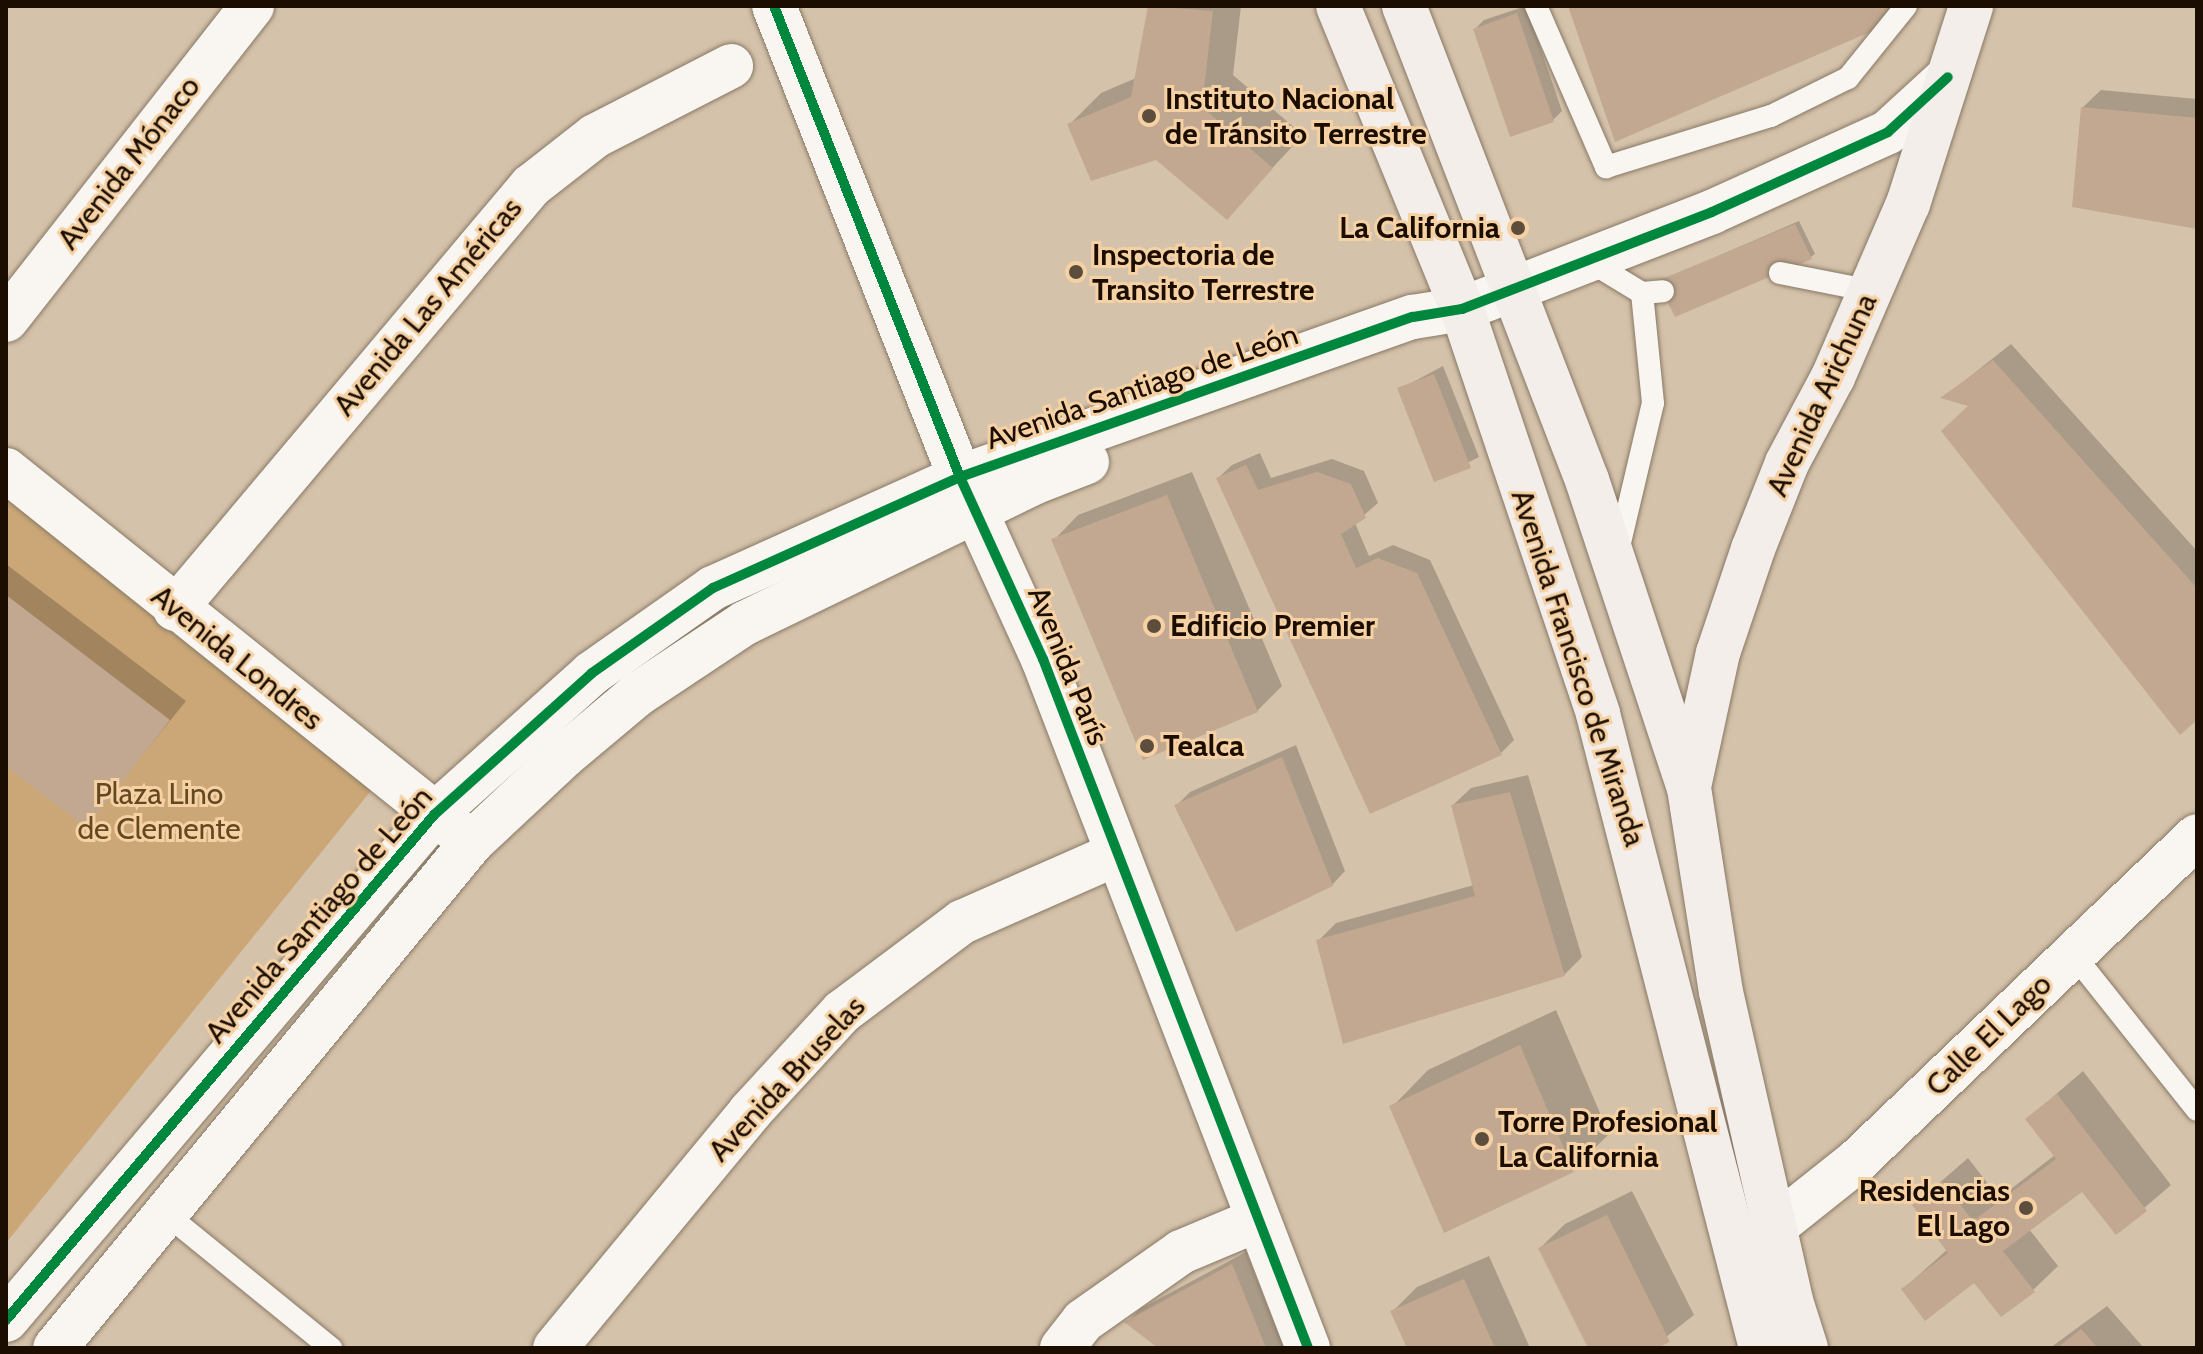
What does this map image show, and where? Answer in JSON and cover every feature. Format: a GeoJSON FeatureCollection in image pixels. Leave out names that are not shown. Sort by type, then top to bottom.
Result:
{"type":"FeatureCollection","features":[{"type":"Feature","properties":{"kind":"main road","name":"Avenida Francisco de Miranda"},"geometry":{"type":"LineString","coordinates":[[1338,6],[1462,309],[1598,714],[1761,1348]]}},
{"type":"Feature","properties":{"kind":"main road","name":"Avenida Francisco de Miranda"},"geometry":{"type":"LineString","coordinates":[[1404,6],[1616,561],[1689,788],[1721,992],[1774,1227],[1806,1348]]}},
{"type":"Feature","properties":{"kind":"main road","name":"Avenida Arichuna"},"geometry":{"type":"LineString","coordinates":[[1689,788],[1718,653],[1753,549],[1787,463],[1872,291],[1913,191],[1971,6]]}},
{"type":"Feature","properties":{"kind":"street","name":"Avenida Mónaco"},"geometry":{"type":"LineString","coordinates":[[6,320],[252,6]]}},
{"type":"Feature","properties":{"kind":"street","name":"Avenida París"},"geometry":{"type":"LineString","coordinates":[[774,6],[967,495],[1043,659],[1308,1348]]}},
{"type":"Feature","properties":{"kind":"street","name":"Avenida Las Américas"},"geometry":{"type":"LineString","coordinates":[[175,609],[531,186],[595,136],[731,66]]}},
{"type":"Feature","properties":{"kind":"street","name":"Avenida Santiago de León"},"geometry":{"type":"LineString","coordinates":[[6,1320],[434,815],[592,673],[713,588],[967,495],[1033,483],[1419,337],[1462,309],[1585,258],[1712,212],[1888,132],[1948,77]]}},
{"type":"Feature","properties":{"kind":"street","name":"Avenida Londres"},"geometry":{"type":"LineString","coordinates":[[6,470],[175,609],[472,842]]}},
{"type":"Feature","properties":{"kind":"street","name":"Avenida Santiago de León"},"geometry":{"type":"LineString","coordinates":[[55,1348],[472,842],[638,694],[702,651],[967,495]]}},
{"type":"Feature","properties":{"kind":"street","name":"Calle El Lago"},"geometry":{"type":"LineString","coordinates":[[1774,1227],[1857,1161],[2197,836]]}},
{"type":"Feature","properties":{"kind":"street","name":"Avenida Bruselas"},"geometry":{"type":"LineString","coordinates":[[555,1348],[750,1112],[842,1012],[962,922],[1116,854]]}},
{"type":"Feature","properties":{"kind":"street"},"geometry":{"type":"LineString","coordinates":[[1062,1348],[1083,1321],[1181,1252],[1257,1220]]}},
{"type":"Feature","properties":{"kind":"lane"},"geometry":{"type":"LineString","coordinates":[[1536,6],[1606,167],[1771,116],[1848,78],[1906,6]]}},
{"type":"Feature","properties":{"kind":"lane"},"geometry":{"type":"LineString","coordinates":[[1585,258],[1652,292],[1653,403],[1616,561]]}},
{"type":"Feature","properties":{"kind":"lane"},"geometry":{"type":"LineString","coordinates":[[1780,273],[1872,291]]}},
{"type":"Feature","properties":{"kind":"lane"},"geometry":{"type":"LineString","coordinates":[[2073,954],[2197,1110]]}},
{"type":"Feature","properties":{"kind":"lane"},"geometry":{"type":"LineString","coordinates":[[166,1214],[331,1348]]}},
{"type":"Feature","properties":{"kind":"green space","name":"Plaza Lino de Clemente"},"geometry":{"type":"Polygon","coordinates":[[[6,492],[374,787],[6,1243],[6,492]]]}},
{"type":"Feature","properties":{"kind":"building","name":"Instituto Nacional de Tránsito Terrestre"},"geometry":{"type":"Polygon","coordinates":[[[1148,6],[1213,11],[1202,107],[1273,168],[1227,220],[1156,160],[1091,181],[1067,124],[1131,97],[1148,6]]]}},
{"type":"Feature","properties":{"kind":"building"},"geometry":{"type":"Polygon","coordinates":[[[1568,6],[1892,6],[1884,26],[1615,142],[1568,6]]]}},
{"type":"Feature","properties":{"kind":"building"},"geometry":{"type":"Polygon","coordinates":[[[1517,13],[1554,122],[1510,137],[1473,29],[1517,13]]]}},
{"type":"Feature","properties":{"kind":"building"},"geometry":{"type":"Polygon","coordinates":[[[2081,107],[2197,118],[2197,229],[2072,207],[2081,107]]]}},
{"type":"Feature","properties":{"kind":"building"},"geometry":{"type":"Polygon","coordinates":[[[1795,224],[1812,259],[1675,317],[1657,281],[1795,224]]]}},
{"type":"Feature","properties":{"kind":"building"},"geometry":{"type":"Polygon","coordinates":[[[1993,360],[2197,588],[2197,720],[2180,735],[1941,431],[1968,406],[1940,398],[1993,360]]]}},
{"type":"Feature","properties":{"kind":"building"},"geometry":{"type":"Polygon","coordinates":[[[1434,374],[1471,468],[1434,482],[1397,388],[1434,374]]]}},
{"type":"Feature","properties":{"kind":"building"},"geometry":{"type":"Polygon","coordinates":[[[1246,465],[1258,490],[1317,472],[1351,484],[1366,518],[1341,534],[1356,568],[1378,558],[1417,573],[1502,755],[1370,814],[1216,478],[1246,465]]]}},
{"type":"Feature","properties":{"kind":"building","name":"Edificio Premier"},"geometry":{"type":"Polygon","coordinates":[[[1167,495],[1258,712],[1143,760],[1051,539],[1167,495]]]}},
{"type":"Feature","properties":{"kind":"building"},"geometry":{"type":"Polygon","coordinates":[[[6,595],[170,720],[86,828],[6,766],[6,595]]]}},
{"type":"Feature","properties":{"kind":"building"},"geometry":{"type":"Polygon","coordinates":[[[1282,757],[1333,886],[1236,932],[1174,805],[1282,757]]]}},
{"type":"Feature","properties":{"kind":"building"},"geometry":{"type":"Polygon","coordinates":[[[1510,792],[1565,976],[1343,1044],[1316,940],[1475,896],[1451,805],[1510,792]]]}},
{"type":"Feature","properties":{"kind":"building","name":"Torre Profesional La California"},"geometry":{"type":"Polygon","coordinates":[[[1520,1045],[1574,1172],[1444,1233],[1389,1106],[1520,1045]]]}},
{"type":"Feature","properties":{"kind":"building","name":"Residencias El Lago"},"geometry":{"type":"Polygon","coordinates":[[[2057,1094],[2147,1211],[2116,1235],[2082,1192],[2003,1251],[2035,1292],[2001,1317],[1974,1283],[1925,1321],[1901,1289],[1948,1253],[1912,1205],[1942,1181],[1973,1221],[2056,1159],[2025,1119],[2057,1094]]]}},
{"type":"Feature","properties":{"kind":"building"},"geometry":{"type":"Polygon","coordinates":[[[1607,1215],[1670,1342],[1657,1348],[1588,1348],[1538,1248],[1607,1215]]]}},
{"type":"Feature","properties":{"kind":"building"},"geometry":{"type":"Polygon","coordinates":[[[1232,1264],[1266,1348],[1158,1348],[1124,1322],[1232,1264]]]}},
{"type":"Feature","properties":{"kind":"building"},"geometry":{"type":"Polygon","coordinates":[[[1464,1279],[1495,1348],[1407,1348],[1390,1311],[1464,1279]]]}},
{"type":"Feature","properties":{"kind":"building"},"geometry":{"type":"Polygon","coordinates":[[[2081,1329],[2098,1348],[2057,1348],[2081,1329]]]}},
{"type":"Feature","properties":{"kind":"cycle path"},"geometry":{"type":"LineString","coordinates":[[774,6],[960,477],[1043,659],[1308,1348]]}},
{"type":"Feature","properties":{"kind":"cycle path"},"geometry":{"type":"LineString","coordinates":[[6,1320],[434,815],[592,673],[713,588],[960,477],[1413,317],[1462,309],[1712,212],[1888,132],[1948,77]]}},
{"type":"Feature","properties":{"kind":"place","name":"Instituto Nacional de Tránsito Terrestre"},"geometry":{"type":"Point","coordinates":[1149,116]}},
{"type":"Feature","properties":{"kind":"place","name":"La California"},"geometry":{"type":"Point","coordinates":[1518,228]}},
{"type":"Feature","properties":{"kind":"place","name":"Inspectoria de Transito Terrestre"},"geometry":{"type":"Point","coordinates":[1076,272]}},
{"type":"Feature","properties":{"kind":"place","name":"Edificio Premier"},"geometry":{"type":"Point","coordinates":[1154,626]}},
{"type":"Feature","properties":{"kind":"place","name":"Tealca"},"geometry":{"type":"Point","coordinates":[1147,746]}},
{"type":"Feature","properties":{"kind":"place","name":"Torre Profesional La California"},"geometry":{"type":"Point","coordinates":[1482,1139]}},
{"type":"Feature","properties":{"kind":"place","name":"Residencias El Lago"},"geometry":{"type":"Point","coordinates":[2026,1208]}}]}
